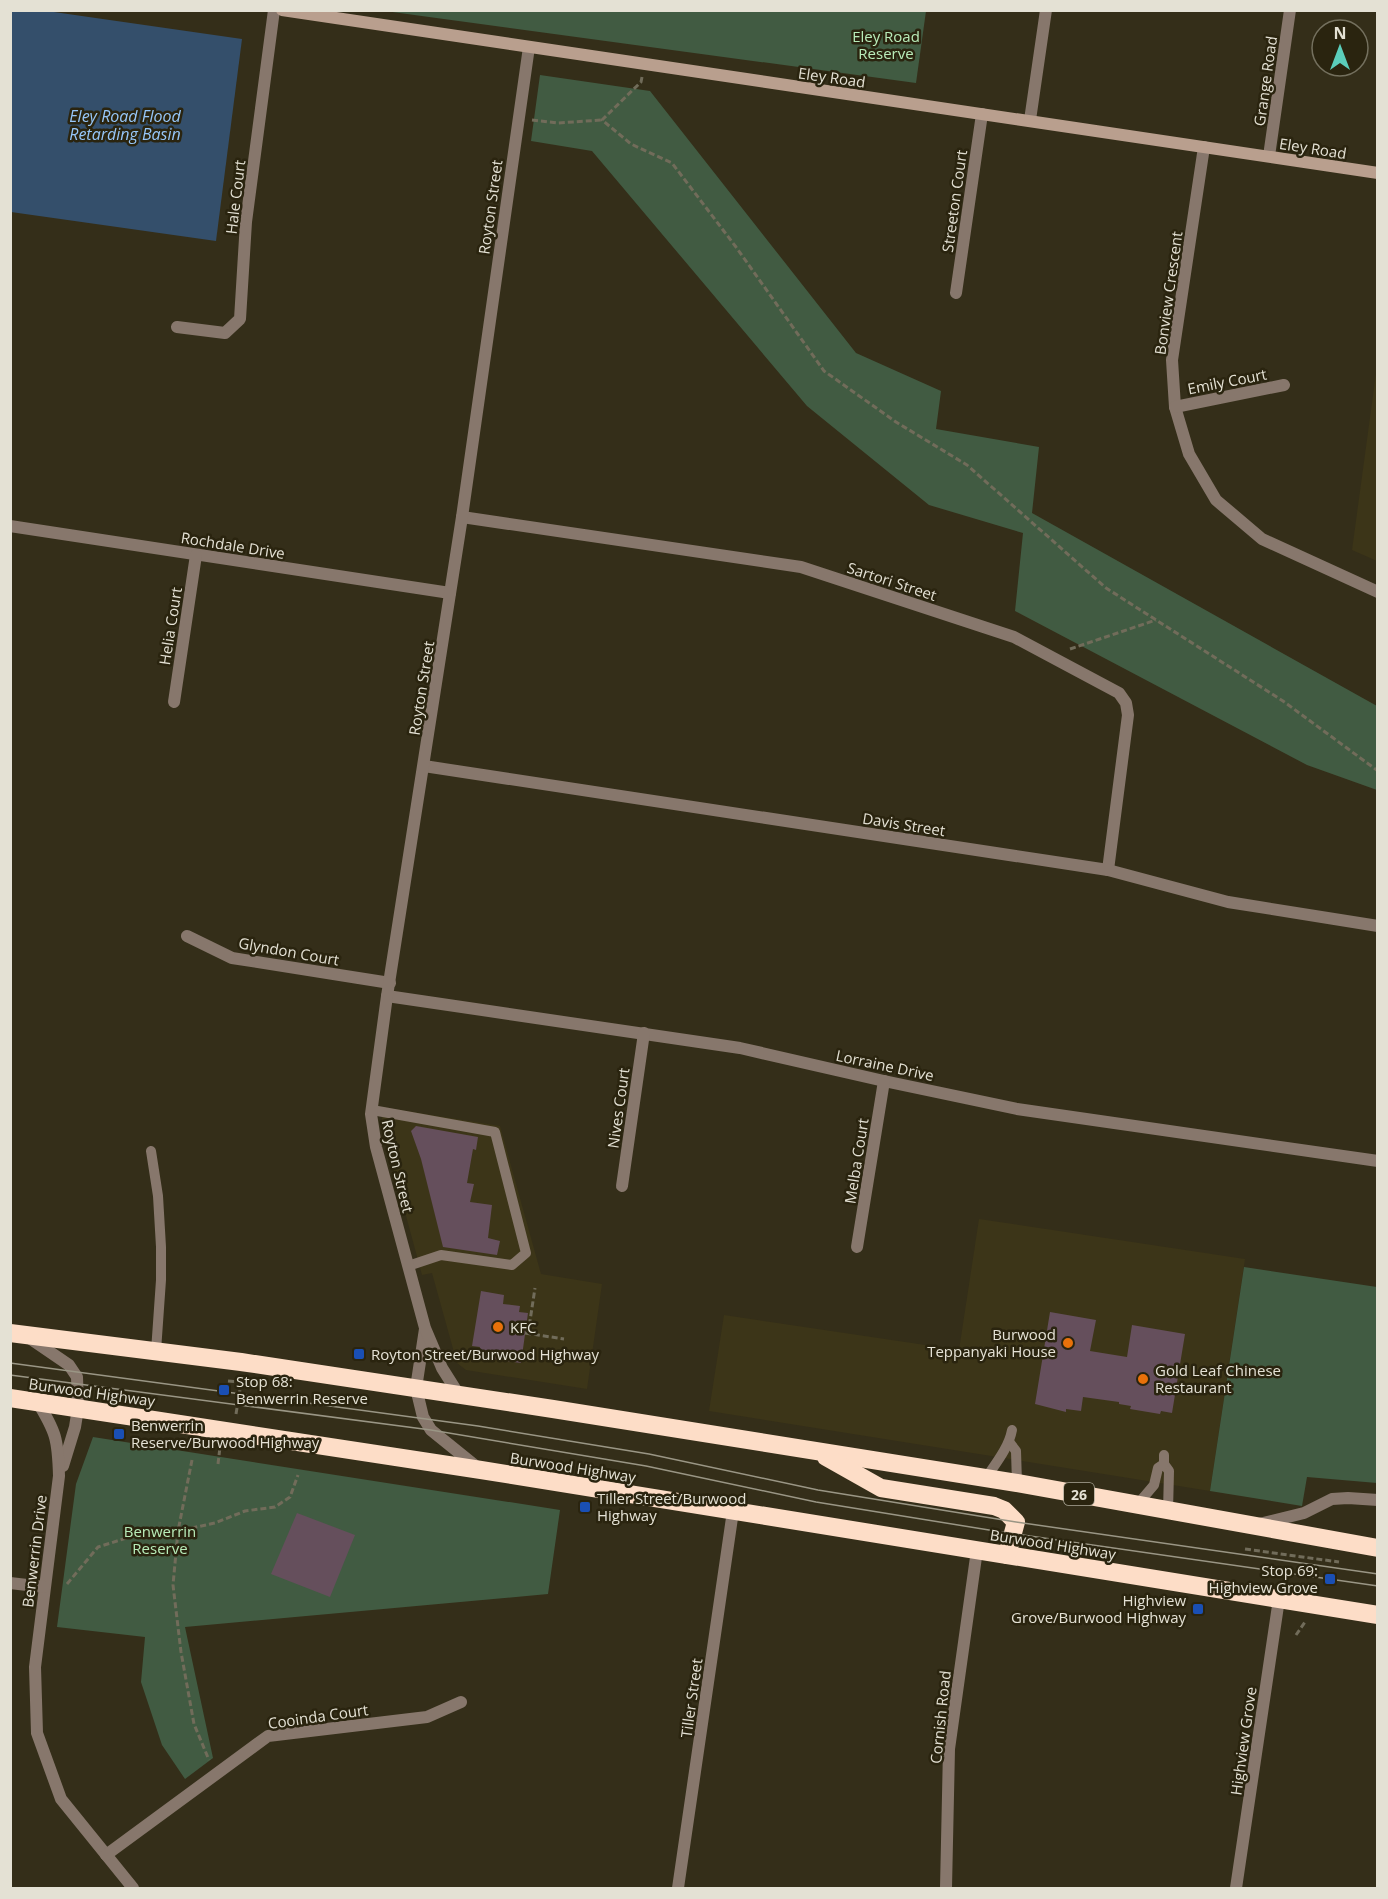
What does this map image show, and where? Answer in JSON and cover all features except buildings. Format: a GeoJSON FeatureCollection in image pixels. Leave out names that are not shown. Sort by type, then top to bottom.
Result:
{"type":"FeatureCollection","features":[{"type":"Feature","properties":{"kind":"highway","name":"26"},"geometry":{"type":"LineString","coordinates":[[18,1334],[416,1388],[1017,1483],[1377,1548]]}},
{"type":"Feature","properties":{"kind":"highway","name":"Burwood Highway"},"geometry":{"type":"LineString","coordinates":[[10,1398],[481,1470],[1377,1615]]}},
{"type":"Feature","properties":{"kind":"highway"},"geometry":{"type":"LineString","coordinates":[[817,1452],[881,1488],[1004,1510],[1016,1522],[1007,1555]]}},
{"type":"Feature","properties":{"kind":"main road","name":"Eley Road"},"geometry":{"type":"LineString","coordinates":[[282,10],[1377,173]]}},
{"type":"Feature","properties":{"kind":"street","name":"Hale Court"},"geometry":{"type":"LineString","coordinates":[[177,327],[225,333],[240,319],[246,222],[274,10]]}},
{"type":"Feature","properties":{"kind":"street"},"geometry":{"type":"LineString","coordinates":[[1030,120],[1046,10]]}},
{"type":"Feature","properties":{"kind":"street","name":"Grange Road"},"geometry":{"type":"LineString","coordinates":[[1269,156],[1290,10]]}},
{"type":"Feature","properties":{"kind":"street","name":"Royton Street"},"geometry":{"type":"LineString","coordinates":[[459,1395],[442,1368],[425,1328],[376,1147],[372,1129],[372,1110],[388,990],[462,517],[529,47]]}},
{"type":"Feature","properties":{"kind":"street","name":"Streeton Court"},"geometry":{"type":"LineString","coordinates":[[956,293],[982,114]]}},
{"type":"Feature","properties":{"kind":"street","name":"Bonview Crescent"},"geometry":{"type":"LineString","coordinates":[[1204,147],[1172,360],[1175,407],[1189,454],[1216,500],[1262,539],[1377,592]]}},
{"type":"Feature","properties":{"kind":"street","name":"Emily Court"},"geometry":{"type":"LineString","coordinates":[[1175,407],[1284,385]]}},
{"type":"Feature","properties":{"kind":"street","name":"Sartori Street"},"geometry":{"type":"LineString","coordinates":[[462,517],[801,567],[1014,637],[1119,693],[1126,703],[1128,715],[1108,870]]}},
{"type":"Feature","properties":{"kind":"street","name":"Rochdale Drive"},"geometry":{"type":"LineString","coordinates":[[10,526],[450,593]]}},
{"type":"Feature","properties":{"kind":"street","name":"Helia Court"},"geometry":{"type":"LineString","coordinates":[[174,702],[196,555]]}},
{"type":"Feature","properties":{"kind":"street","name":"Davis Street"},"geometry":{"type":"LineString","coordinates":[[424,766],[1108,870],[1228,902],[1377,926]]}},
{"type":"Feature","properties":{"kind":"street","name":"Glyndon Court"},"geometry":{"type":"LineString","coordinates":[[187,936],[232,958],[388,990]]}},
{"type":"Feature","properties":{"kind":"street","name":"Lorraine Drive"},"geometry":{"type":"LineString","coordinates":[[388,990],[740,1048],[1017,1108],[1377,1161]]}},
{"type":"Feature","properties":{"kind":"street","name":"Nives Court"},"geometry":{"type":"LineString","coordinates":[[622,1186],[644,1034]]}},
{"type":"Feature","properties":{"kind":"street","name":"Melba Court"},"geometry":{"type":"LineString","coordinates":[[857,1246],[884,1081]]}},
{"type":"Feature","properties":{"kind":"street","name":"Royton Street"},"geometry":{"type":"LineString","coordinates":[[425,1328],[416,1388],[423,1417],[431,1430],[481,1470]]}},
{"type":"Feature","properties":{"kind":"street","name":"Benwerrin Drive"},"geometry":{"type":"LineString","coordinates":[[18,1334],[69,1365],[75,1372],[79,1384],[75,1427],[59,1476]]}},
{"type":"Feature","properties":{"kind":"street","name":"Benwerrin Drive"},"geometry":{"type":"LineString","coordinates":[[37,1401],[56,1436],[59,1447],[59,1476],[35,1667],[37,1733],[61,1799],[133,1888]]}},
{"type":"Feature","properties":{"kind":"street"},"geometry":{"type":"LineString","coordinates":[[1249,1526],[1298,1515],[1332,1499],[1377,1500]]}},
{"type":"Feature","properties":{"kind":"street","name":"Tiller Street"},"geometry":{"type":"LineString","coordinates":[[678,1888],[733,1511]]}},
{"type":"Feature","properties":{"kind":"street","name":"Cornish Road"},"geometry":{"type":"LineString","coordinates":[[946,1888],[949,1749],[977,1550]]}},
{"type":"Feature","properties":{"kind":"street"},"geometry":{"type":"LineString","coordinates":[[10,1583],[44,1587]]}},
{"type":"Feature","properties":{"kind":"street","name":"Highview Grove"},"geometry":{"type":"LineString","coordinates":[[1236,1888],[1279,1599]]}},
{"type":"Feature","properties":{"kind":"street","name":"Cooinda Court"},"geometry":{"type":"LineString","coordinates":[[106,1855],[268,1736],[427,1717],[461,1702]]}},
{"type":"Feature","properties":{"kind":"lane"},"geometry":{"type":"LineString","coordinates":[[372,1110],[495,1132],[526,1253],[512,1265],[441,1256],[408,1266]]}},
{"type":"Feature","properties":{"kind":"lane"},"geometry":{"type":"LineString","coordinates":[[151,1151],[155,1170],[161,1247],[156,1351]]}},
{"type":"Feature","properties":{"kind":"lane"},"geometry":{"type":"LineString","coordinates":[[986,1478],[1004,1448],[1010,1443],[1012,1430]]}},
{"type":"Feature","properties":{"kind":"lane"},"geometry":{"type":"LineString","coordinates":[[1010,1443],[1016,1451],[1017,1483]]}},
{"type":"Feature","properties":{"kind":"lane"},"geometry":{"type":"LineString","coordinates":[[1137,1505],[1154,1485],[1158,1468],[1164,1459],[1169,1471],[1168,1511]]}},
{"type":"Feature","properties":{"kind":"path"},"geometry":{"type":"LineString","coordinates":[[518,118],[558,123],[602,120],[641,82],[645,64]]}},
{"type":"Feature","properties":{"kind":"path"},"geometry":{"type":"LineString","coordinates":[[602,120],[631,144],[672,163],[736,247],[824,371],[896,422],[967,465],[1106,588],[1283,701],[1377,771]]}},
{"type":"Feature","properties":{"kind":"path"},"geometry":{"type":"LineString","coordinates":[[1050,656],[1156,620]]}},
{"type":"Feature","properties":{"kind":"path"},"geometry":{"type":"LineString","coordinates":[[535,1288],[527,1334],[564,1340]]}},
{"type":"Feature","properties":{"kind":"path"},"geometry":{"type":"LineString","coordinates":[[228,1381],[241,1383],[238,1403]]}},
{"type":"Feature","properties":{"kind":"path"},"geometry":{"type":"LineString","coordinates":[[192,1460],[178,1532],[173,1585],[181,1653],[194,1724],[206,1755],[217,1773]]}},
{"type":"Feature","properties":{"kind":"path"},"geometry":{"type":"LineString","coordinates":[[67,1584],[98,1547],[136,1535],[178,1532],[215,1523],[245,1511],[274,1507],[290,1497],[298,1475]]}},
{"type":"Feature","properties":{"kind":"path"},"geometry":{"type":"LineString","coordinates":[[1245,1549],[1339,1562]]}},
{"type":"Feature","properties":{"kind":"path"},"geometry":{"type":"LineString","coordinates":[[1296,1635],[1307,1620]]}},
{"type":"Feature","properties":{"kind":"shaded area"},"geometry":{"type":"Polygon","coordinates":[[[1377,366],[1378,561],[1352,550],[1377,366]]]}},
{"type":"Feature","properties":{"kind":"shaded area"},"geometry":{"type":"Polygon","coordinates":[[[382,1107],[500,1126],[541,1274],[602,1284],[587,1389],[466,1370],[457,1363],[432,1273],[422,1275],[382,1127],[382,1107]]]}},
{"type":"Feature","properties":{"kind":"shaded area"},"geometry":{"type":"Polygon","coordinates":[[[979,1219],[1245,1259],[1210,1491],[709,1411],[724,1315],[959,1350],[979,1219]]]}},
{"type":"Feature","properties":{"kind":"green space","name":"Eley Road Reserve"},"geometry":{"type":"Polygon","coordinates":[[[385,11],[926,11],[916,83],[385,11]]]}},
{"type":"Feature","properties":{"kind":"green space"},"geometry":{"type":"Polygon","coordinates":[[[540,75],[650,91],[856,353],[941,391],[936,429],[1039,447],[1032,513],[1377,706],[1377,790],[1307,765],[1015,611],[1023,533],[929,505],[807,406],[592,151],[531,141],[540,75]]]}},
{"type":"Feature","properties":{"kind":"green space"},"geometry":{"type":"Polygon","coordinates":[[[1244,1267],[1377,1287],[1377,1483],[1307,1477],[1302,1506],[1210,1491],[1244,1267]]]}},
{"type":"Feature","properties":{"kind":"green space","name":"Benwerrin Reserve"},"geometry":{"type":"Polygon","coordinates":[[[93,1437],[560,1510],[548,1594],[185,1627],[213,1758],[185,1779],[162,1745],[141,1682],[145,1637],[57,1627],[76,1484],[93,1437]]]}},
{"type":"Feature","properties":{"kind":"water","name":"Eley Road Flood Retarding Basin"},"geometry":{"type":"Polygon","coordinates":[[[11,10],[47,11],[242,39],[216,241],[11,212],[11,10]]]}},
{"type":"Feature","properties":{"kind":"tram line"},"geometry":{"type":"LineString","coordinates":[[10,1363],[478,1426],[649,1454],[818,1490],[1016,1522],[1378,1574]]}},
{"type":"Feature","properties":{"kind":"tram line"},"geometry":{"type":"LineString","coordinates":[[10,1375],[431,1430],[646,1466],[816,1502],[989,1530],[1378,1586]]}},
{"type":"Feature","properties":{"kind":"place","name":"KFC"},"geometry":{"type":"Point","coordinates":[498,1327]}},
{"type":"Feature","properties":{"kind":"place","name":"Burwood Teppanyaki House"},"geometry":{"type":"Point","coordinates":[1068,1343]}},
{"type":"Feature","properties":{"kind":"place","name":"Royton Street/Burwood Highway"},"geometry":{"type":"Point","coordinates":[359,1354]}},
{"type":"Feature","properties":{"kind":"place","name":"Gold Leaf Chinese Restaurant"},"geometry":{"type":"Point","coordinates":[1143,1379]}},
{"type":"Feature","properties":{"kind":"place","name":"Stop 68: Benwerrin Reserve"},"geometry":{"type":"Point","coordinates":[224,1390]}},
{"type":"Feature","properties":{"kind":"place","name":"Benwerrin Reserve/Burwood Highway"},"geometry":{"type":"Point","coordinates":[119,1434]}},
{"type":"Feature","properties":{"kind":"place","name":"Tiller Street/Burwood Highway"},"geometry":{"type":"Point","coordinates":[585,1507]}},
{"type":"Feature","properties":{"kind":"place","name":"Stop 69: Highview Grove"},"geometry":{"type":"Point","coordinates":[1330,1579]}},
{"type":"Feature","properties":{"kind":"place","name":"Highview Grove/Burwood Highway"},"geometry":{"type":"Point","coordinates":[1198,1609]}}]}
